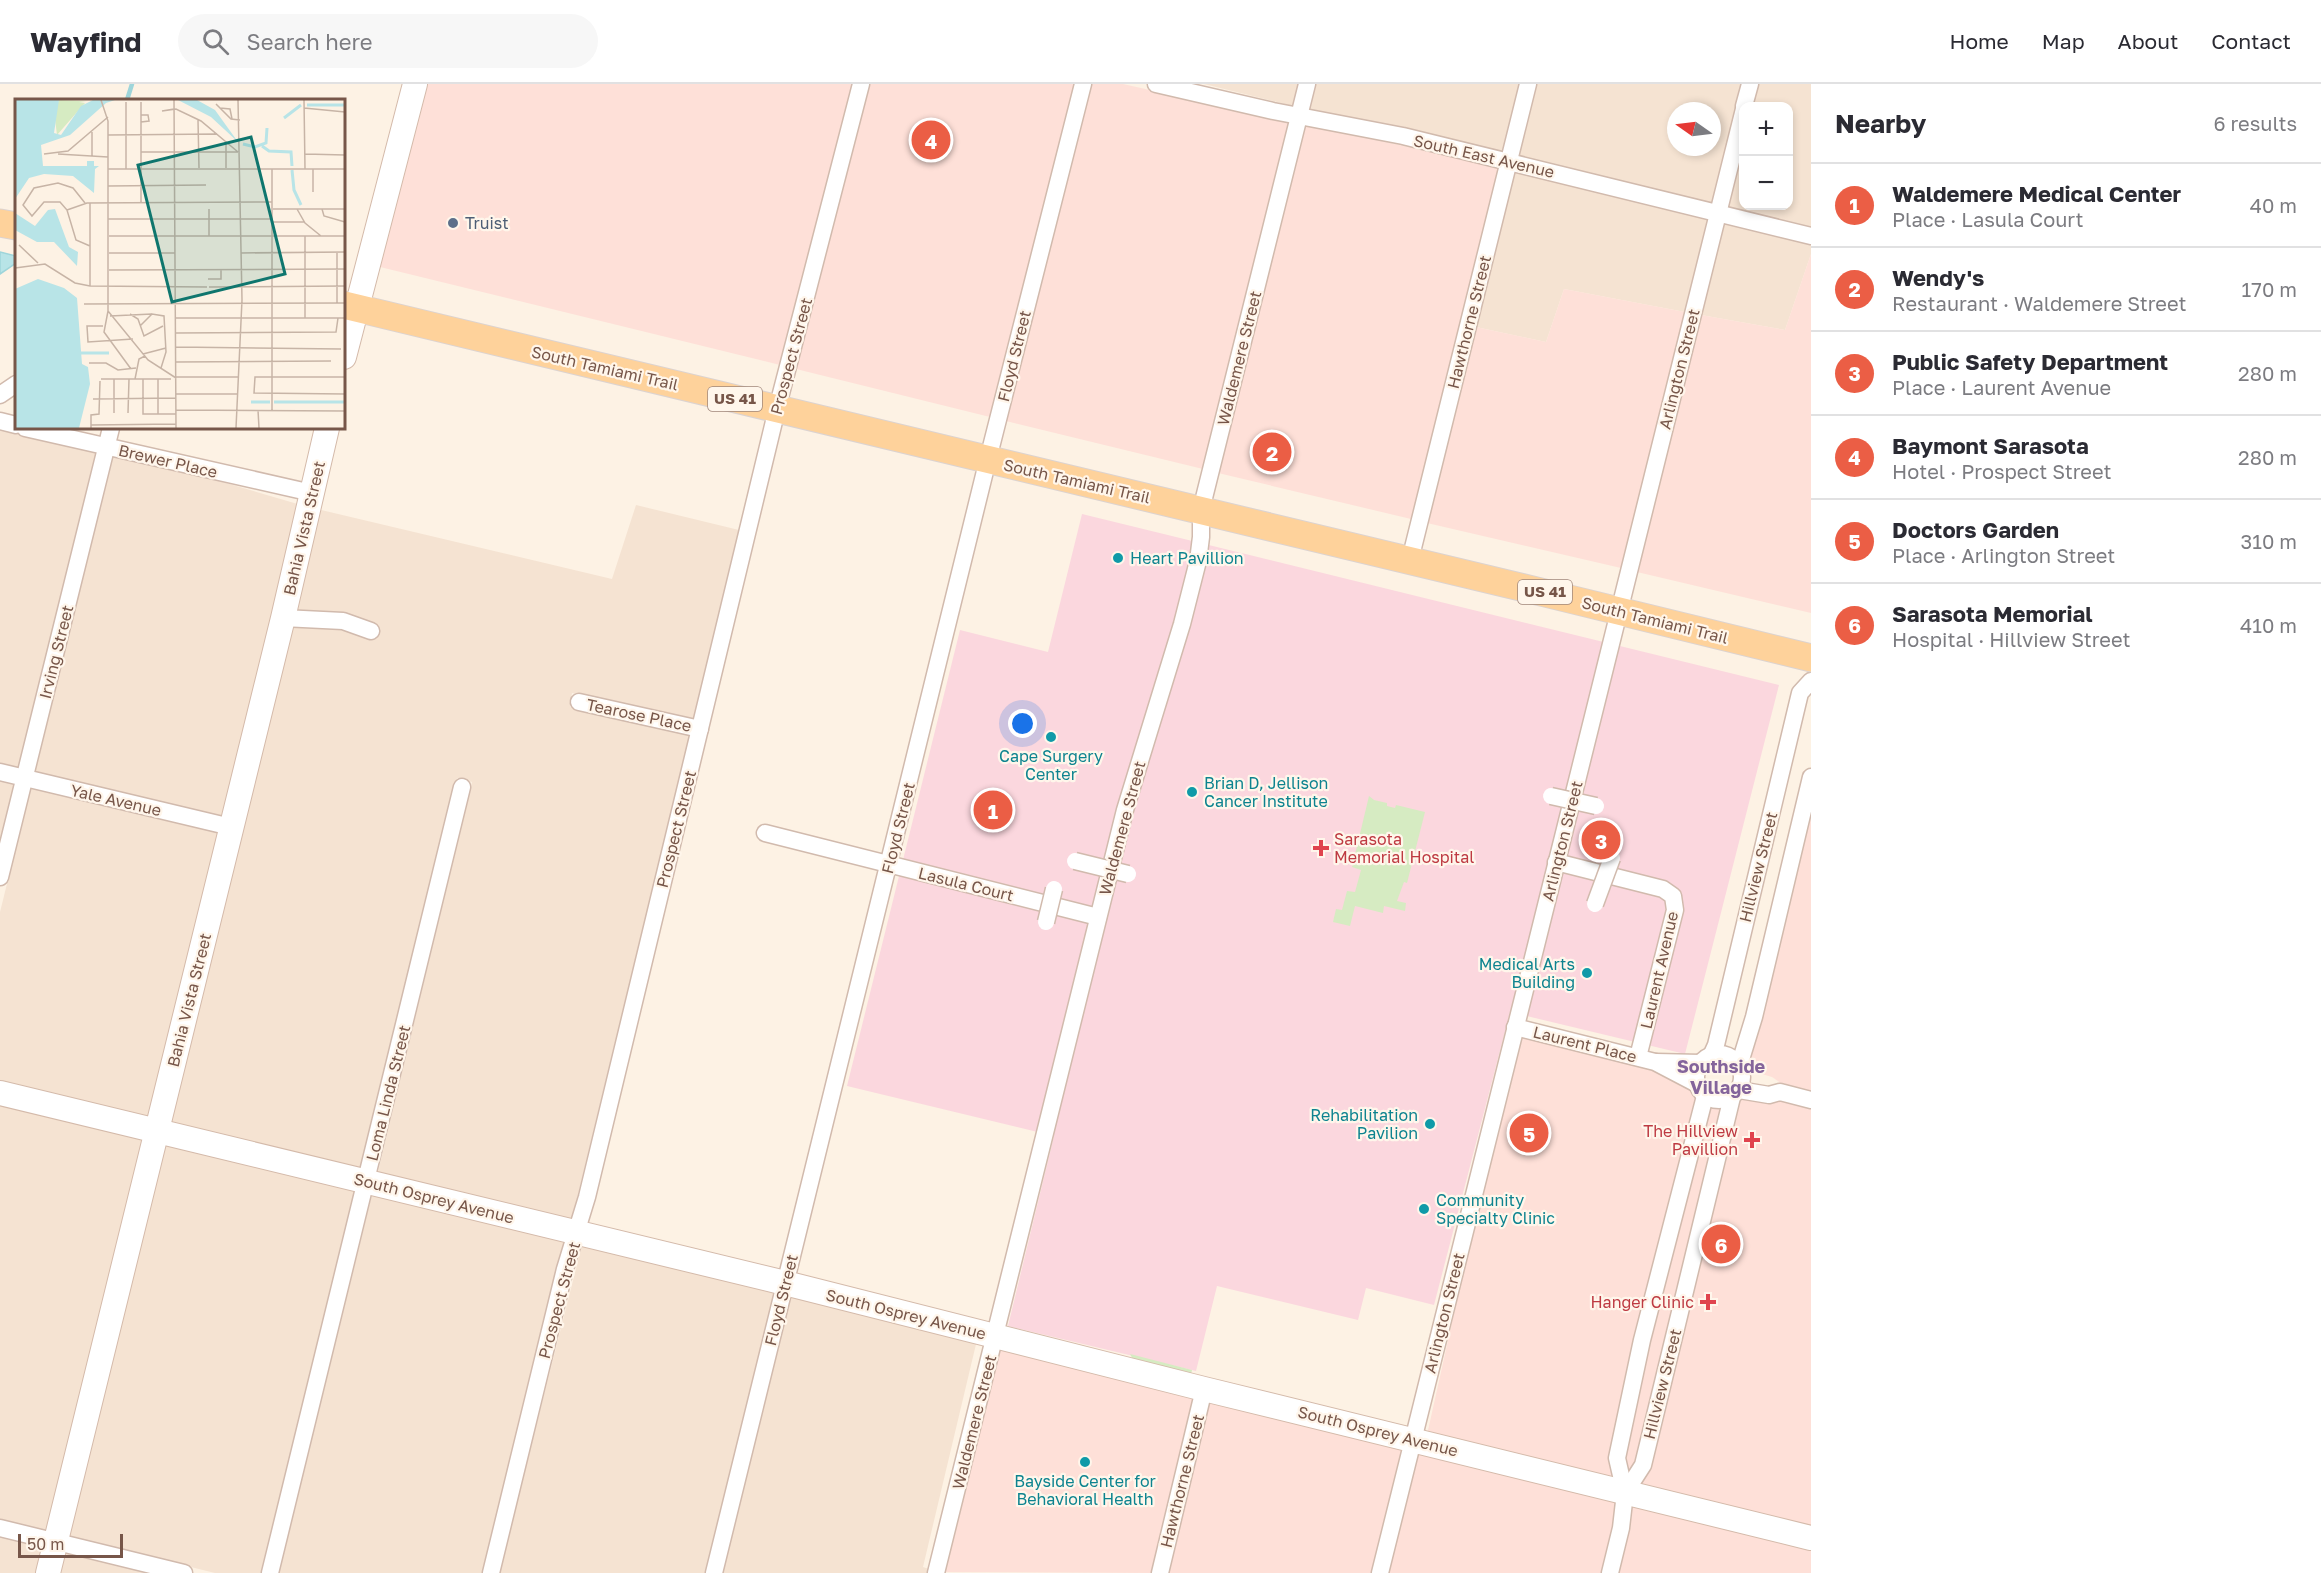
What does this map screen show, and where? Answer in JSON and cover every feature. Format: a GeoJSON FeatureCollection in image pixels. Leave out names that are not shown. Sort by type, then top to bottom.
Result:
{"type":"FeatureCollection","features":[{"type":"Feature","properties":{"kind":"main road"},"geometry":{"type":"LineString","coordinates":[[0,223],[15,226]]}},
{"type":"Feature","properties":{"kind":"main road","name":"South Tamiami Trail"},"geometry":{"type":"LineString","coordinates":[[349,307],[1619,610],[1811,658]]}},
{"type":"Feature","properties":{"kind":"street"},"geometry":{"type":"LineString","coordinates":[[345,347],[349,307],[415,84]]}},
{"type":"Feature","properties":{"kind":"street","name":"Prospect Street"},"geometry":{"type":"LineString","coordinates":[[490,1573],[563,1281],[587,1197],[777,409],[861,84]]}},
{"type":"Feature","properties":{"kind":"street","name":"Floyd Street"},"geometry":{"type":"LineString","coordinates":[[714,1573],[890,865],[988,459],[1083,84]]}},
{"type":"Feature","properties":{"kind":"street","name":"South East Avenue"},"geometry":{"type":"LineString","coordinates":[[1156,84],[1299,116],[1403,136],[1811,236]]}},
{"type":"Feature","properties":{"kind":"street","name":"Waldemere Street"},"geometry":{"type":"LineString","coordinates":[[936,1573],[1129,794],[1182,624],[1198,561],[1201,510],[1307,84]]}},
{"type":"Feature","properties":{"kind":"street","name":"Hawthorne Street"},"geometry":{"type":"LineString","coordinates":[[1410,560],[1528,84]]}},
{"type":"Feature","properties":{"kind":"street","name":"Arlington Street"},"geometry":{"type":"LineString","coordinates":[[1746,102],[1750,84]]}},
{"type":"Feature","properties":{"kind":"street","name":"Arlington Street"},"geometry":{"type":"LineString","coordinates":[[1380,1573],[1739,128]]}},
{"type":"Feature","properties":{"kind":"street"},"geometry":{"type":"LineString","coordinates":[[0,395],[15,385]]}},
{"type":"Feature","properties":{"kind":"street"},"geometry":{"type":"LineString","coordinates":[[0,422],[15,425]]}},
{"type":"Feature","properties":{"kind":"street","name":"Brewer Place"},"geometry":{"type":"LineString","coordinates":[[29,429],[312,493]]}},
{"type":"Feature","properties":{"kind":"street","name":"Irving Street"},"geometry":{"type":"LineString","coordinates":[[0,877],[111,429]]}},
{"type":"Feature","properties":{"kind":"street","name":"Bahia Vista Street"},"geometry":{"type":"LineString","coordinates":[[48,1573],[283,618],[327,429]]}},
{"type":"Feature","properties":{"kind":"street"},"geometry":{"type":"LineString","coordinates":[[283,618],[343,621],[371,631]]}},
{"type":"Feature","properties":{"kind":"street","name":"Hillview Street"},"geometry":{"type":"LineString","coordinates":[[1706,1059],[1716,1045],[1800,693],[1811,681]]}},
{"type":"Feature","properties":{"kind":"street","name":"Tearose Place"},"geometry":{"type":"LineString","coordinates":[[579,702],[700,729]]}},
{"type":"Feature","properties":{"kind":"street","name":"Yale Avenue"},"geometry":{"type":"LineString","coordinates":[[0,772],[231,827]]}},
{"type":"Feature","properties":{"kind":"street","name":"Hillview Street"},"geometry":{"type":"LineString","coordinates":[[1741,1069],[1811,777]]}},
{"type":"Feature","properties":{"kind":"street","name":"Loma Linda Street"},"geometry":{"type":"LineString","coordinates":[[270,1573],[462,787]]}},
{"type":"Feature","properties":{"kind":"street"},"geometry":{"type":"LineString","coordinates":[[1551,796],[1596,806]]}},
{"type":"Feature","properties":{"kind":"street","name":"Lasula Court"},"geometry":{"type":"LineString","coordinates":[[765,833],[1098,917]]}},
{"type":"Feature","properties":{"kind":"street"},"geometry":{"type":"LineString","coordinates":[[1596,904],[1612,858]]}},
{"type":"Feature","properties":{"kind":"street"},"geometry":{"type":"LineString","coordinates":[[1075,861],[1128,874]]}},
{"type":"Feature","properties":{"kind":"street","name":"Laurent Avenue"},"geometry":{"type":"LineString","coordinates":[[1556,862],[1668,891],[1673,896],[1675,903],[1666,946],[1638,1057]]}},
{"type":"Feature","properties":{"kind":"street"},"geometry":{"type":"LineString","coordinates":[[1046,922],[1054,889]]}},
{"type":"Feature","properties":{"kind":"street","name":"Laurent Place"},"geometry":{"type":"LineString","coordinates":[[1515,1027],[1655,1062],[1714,1100],[1724,1100],[1735,1093],[1769,1095],[1780,1092]]}},
{"type":"Feature","properties":{"kind":"street","name":"Laurent Place"},"geometry":{"type":"LineString","coordinates":[[1655,1062],[1706,1059],[1727,1055],[1741,1069],[1770,1084],[1780,1092],[1811,1100]]}},
{"type":"Feature","properties":{"kind":"street"},"geometry":{"type":"LineString","coordinates":[[1701,1090],[1696,1071],[1706,1059]]}},
{"type":"Feature","properties":{"kind":"street"},"geometry":{"type":"LineString","coordinates":[[1735,1093],[1742,1081],[1741,1069]]}},
{"type":"Feature","properties":{"kind":"street","name":"Hillview Street"},"geometry":{"type":"LineString","coordinates":[[1610,1573],[1621,1528],[1626,1492],[1617,1458],[1642,1340],[1701,1090]]}},
{"type":"Feature","properties":{"kind":"street","name":"South Osprey Avenue"},"geometry":{"type":"LineString","coordinates":[[0,1093],[785,1283],[1811,1539]]}},
{"type":"Feature","properties":{"kind":"street","name":"Hillview Street"},"geometry":{"type":"LineString","coordinates":[[1626,1492],[1643,1465],[1735,1093]]}},
{"type":"Feature","properties":{"kind":"street","name":"Hawthorne Street"},"geometry":{"type":"LineString","coordinates":[[1160,1573],[1204,1389]]}},
{"type":"Feature","properties":{"kind":"street"},"geometry":{"type":"LineString","coordinates":[[0,1528],[184,1573]]}},
{"type":"Feature","properties":{"kind":"shaded area"},"geometry":{"type":"Polygon","coordinates":[[[423,84],[853,84],[780,365],[376,266],[423,84]]]}},
{"type":"Feature","properties":{"kind":"shaded area"},"geometry":{"type":"Polygon","coordinates":[[[870,84],[1075,84],[990,417],[796,369],[870,84]]]}},
{"type":"Feature","properties":{"kind":"shaded area"},"geometry":{"type":"Polygon","coordinates":[[[1091,84],[1123,84],[1289,121],[1203,469],[1006,421],[1091,84]]]}},
{"type":"Feature","properties":{"kind":"shaded area"},"geometry":{"type":"Polygon","coordinates":[[[1204,84],[1299,84],[1293,106],[1204,84]]]}},
{"type":"Feature","properties":{"kind":"shaded area"},"geometry":{"type":"Polygon","coordinates":[[[1315,84],[1519,84],[1502,152],[1416,130],[1309,110],[1315,84]]]}},
{"type":"Feature","properties":{"kind":"shaded area"},"geometry":{"type":"Polygon","coordinates":[[[1536,84],[1741,84],[1712,203],[1518,156],[1536,84]]]}},
{"type":"Feature","properties":{"kind":"shaded area"},"geometry":{"type":"Polygon","coordinates":[[[1758,84],[1811,84],[1811,228],[1740,210],[1793,210],[1793,102],[1754,102],[1758,84]]]}},
{"type":"Feature","properties":{"kind":"shaded area"},"geometry":{"type":"Polygon","coordinates":[[[1305,124],[1499,167],[1411,519],[1218,473],[1305,124]]]}},
{"type":"Feature","properties":{"kind":"shaded area"},"geometry":{"type":"Polygon","coordinates":[[[1739,160],[1739,210],[1728,207],[1739,160]]]}},
{"type":"Feature","properties":{"kind":"shaded area"},"geometry":{"type":"Polygon","coordinates":[[[1515,170],[1708,217],[1685,312],[1564,289],[1546,342],[1476,327],[1515,170]]]}},
{"type":"Feature","properties":{"kind":"shaded area"},"geometry":{"type":"Polygon","coordinates":[[[1724,221],[1811,243],[1811,254],[1785,330],[1701,315],[1724,221]]]}},
{"type":"Feature","properties":{"kind":"shaded area"},"geometry":{"type":"Polygon","coordinates":[[[1811,254],[1811,613],[1637,572],[1701,315],[1785,330],[1811,254]]]}},
{"type":"Feature","properties":{"kind":"shaded area"},"geometry":{"type":"Polygon","coordinates":[[[1564,289],[1685,312],[1621,568],[1427,523],[1476,327],[1546,342],[1564,289]]]}},
{"type":"Feature","properties":{"kind":"shaded area"},"geometry":{"type":"Polygon","coordinates":[[[0,429],[97,452],[19,769],[0,765],[0,429]]]}},
{"type":"Feature","properties":{"kind":"shaded area"},"geometry":{"type":"Polygon","coordinates":[[[113,456],[209,478],[301,505],[225,818],[35,773],[113,456]]]}},
{"type":"Feature","properties":{"kind":"shaded area"},"geometry":{"type":"Polygon","coordinates":[[[636,505],[739,530],[694,720],[572,693],[570,707],[690,734],[571,1223],[377,1176],[472,782],[457,778],[361,1172],[166,1125],[317,509],[612,579],[636,505]]]}},
{"type":"Feature","properties":{"kind":"shaded area","name":"Sarasota Memorial Hospital"},"geometry":{"type":"Polygon","coordinates":[[[1082,514],[1779,685],[1685,1054],[1510,1012],[1434,1305],[1366,1288],[1358,1320],[1217,1286],[1196,1371],[1008,1326],[1054,1136],[847,1086],[960,630],[1048,652],[1082,514]]]}},
{"type":"Feature","properties":{"kind":"shaded area"},"geometry":{"type":"Polygon","coordinates":[[[0,780],[15,783],[0,843],[0,780]]]}},
{"type":"Feature","properties":{"kind":"shaded area"},"geometry":{"type":"Polygon","coordinates":[[[31,787],[222,833],[151,1121],[0,1085],[0,912],[31,787]]]}},
{"type":"Feature","properties":{"kind":"shaded area"},"geometry":{"type":"Polygon","coordinates":[[[1811,814],[1811,1092],[1786,1086],[1785,1083],[1782,1084],[1772,1077],[1755,1072],[1748,1066],[1762,1019],[1811,814]]]}},
{"type":"Feature","properties":{"kind":"shaded area"},"geometry":{"type":"Polygon","coordinates":[[[1521,1036],[1648,1067],[1690,1089],[1697,1098],[1634,1338],[1609,1456],[1615,1482],[1427,1435],[1465,1264],[1521,1036]]]}},
{"type":"Feature","properties":{"kind":"shaded area"},"geometry":{"type":"Polygon","coordinates":[[[1742,1098],[1780,1102],[1782,1100],[1811,1107],[1811,1531],[1638,1488],[1742,1098]]]}},
{"type":"Feature","properties":{"kind":"shaded area"},"geometry":{"type":"Polygon","coordinates":[[[0,1100],[147,1135],[50,1532],[0,1520],[0,1100]]]}},
{"type":"Feature","properties":{"kind":"shaded area"},"geometry":{"type":"Polygon","coordinates":[[[1711,1107],[1721,1108],[1635,1462],[1629,1472],[1625,1458],[1650,1342],[1711,1107]]]}},
{"type":"Feature","properties":{"kind":"shaded area"},"geometry":{"type":"Polygon","coordinates":[[[163,1139],[357,1186],[262,1573],[215,1573],[66,1536],[163,1139]]]}},
{"type":"Feature","properties":{"kind":"shaded area"},"geometry":{"type":"Polygon","coordinates":[[[373,1190],[566,1237],[482,1573],[279,1573],[373,1190]]]}},
{"type":"Feature","properties":{"kind":"shaded area"},"geometry":{"type":"Polygon","coordinates":[[[583,1241],[776,1288],[705,1573],[499,1573],[583,1241]]]}},
{"type":"Feature","properties":{"kind":"shaded area"},"geometry":{"type":"Polygon","coordinates":[[[792,1292],[977,1340],[923,1567],[929,1569],[928,1573],[722,1573],[792,1292]]]}},
{"type":"Feature","properties":{"kind":"shaded area"},"geometry":{"type":"Polygon","coordinates":[[[1001,1346],[1195,1394],[1151,1573],[945,1572],[1001,1346]]]}},
{"type":"Feature","properties":{"kind":"shaded area"},"geometry":{"type":"Polygon","coordinates":[[[1211,1398],[1403,1445],[1372,1573],[1168,1573],[1211,1398]]]}},
{"type":"Feature","properties":{"kind":"shaded area"},"geometry":{"type":"Polygon","coordinates":[[[1419,1449],[1616,1498],[1613,1526],[1601,1573],[1389,1573],[1419,1449]]]}},
{"type":"Feature","properties":{"kind":"shaded area"},"geometry":{"type":"Polygon","coordinates":[[[1633,1502],[1811,1546],[1811,1573],[1618,1573],[1629,1530],[1633,1502]]]}},
{"type":"Feature","properties":{"kind":"shaded area"},"geometry":{"type":"Polygon","coordinates":[[[0,1535],[46,1546],[40,1573],[0,1573],[0,1535]]]}},
{"type":"Feature","properties":{"kind":"shaded area"},"geometry":{"type":"Polygon","coordinates":[[[62,1550],[154,1573],[57,1573],[62,1550]]]}},
{"type":"Feature","properties":{"kind":"green space"},"geometry":{"type":"Polygon","coordinates":[[[1369,796],[1374,800],[1387,803],[1387,806],[1395,808],[1396,805],[1425,812],[1407,883],[1404,882],[1397,901],[1406,903],[1405,911],[1384,906],[1383,913],[1355,906],[1350,926],[1333,922],[1336,909],[1342,910],[1347,891],[1355,892],[1361,870],[1352,867],[1369,796]]]}},
{"type":"Feature","properties":{"kind":"green space"},"geometry":{"type":"Polygon","coordinates":[[[1130,1354],[1192,1370],[1191,1374],[1134,1361],[1130,1354]]]}},
{"type":"Feature","properties":{"kind":"water"},"geometry":{"type":"Polygon","coordinates":[[[0,252],[15,256],[15,264],[0,274],[0,252]]]}},
{"type":"Feature","properties":{"kind":"waterway"},"geometry":{"type":"LineString","coordinates":[[127,99],[132,84]]}},
{"type":"Feature","properties":{"kind":"place","name":"Baymont Sarasota"},"geometry":{"type":"Point","coordinates":[931,140]}},
{"type":"Feature","properties":{"kind":"place","name":"Truist"},"geometry":{"type":"Point","coordinates":[453,223]}},
{"type":"Feature","properties":{"kind":"place","name":"Wendy's"},"geometry":{"type":"Point","coordinates":[1272,452]}},
{"type":"Feature","properties":{"kind":"place","name":"Heart Pavillion"},"geometry":{"type":"Point","coordinates":[1118,558]}},
{"type":"Feature","properties":{"kind":"place","name":"Cape Surgery Center"},"geometry":{"type":"Point","coordinates":[1051,737]}},
{"type":"Feature","properties":{"kind":"place","name":"Brian D, Jellison Cancer Institute"},"geometry":{"type":"Point","coordinates":[1192,792]}},
{"type":"Feature","properties":{"kind":"place","name":"Waldemere Medical Center"},"geometry":{"type":"Point","coordinates":[993,810]}},
{"type":"Feature","properties":{"kind":"place","name":"Public Safety Department"},"geometry":{"type":"Point","coordinates":[1601,840]}},
{"type":"Feature","properties":{"kind":"place","name":"Sarasota Memorial Hospital"},"geometry":{"type":"Point","coordinates":[1321,848]}},
{"type":"Feature","properties":{"kind":"place","name":"Medical Arts Building"},"geometry":{"type":"Point","coordinates":[1587,973]}},
{"type":"Feature","properties":{"kind":"place","name":"Rehabilitation Pavilion"},"geometry":{"type":"Point","coordinates":[1430,1124]}},
{"type":"Feature","properties":{"kind":"place","name":"Doctors Garden"},"geometry":{"type":"Point","coordinates":[1529,1133]}},
{"type":"Feature","properties":{"kind":"place","name":"The Hillview Pavillion"},"geometry":{"type":"Point","coordinates":[1752,1140]}},
{"type":"Feature","properties":{"kind":"place","name":"Community Specialty Clinic"},"geometry":{"type":"Point","coordinates":[1424,1209]}},
{"type":"Feature","properties":{"kind":"place","name":"Sarasota Memorial"},"geometry":{"type":"Point","coordinates":[1721,1244]}},
{"type":"Feature","properties":{"kind":"place","name":"Hanger Clinic"},"geometry":{"type":"Point","coordinates":[1708,1302]}},
{"type":"Feature","properties":{"kind":"place","name":"Bayside Center for Behavioral Health"},"geometry":{"type":"Point","coordinates":[1085,1462]}},
{"type":"Feature","properties":{"kind":"district","name":"Southside Village"},"geometry":{"type":"Point","coordinates":[1721,1077]}}]}
